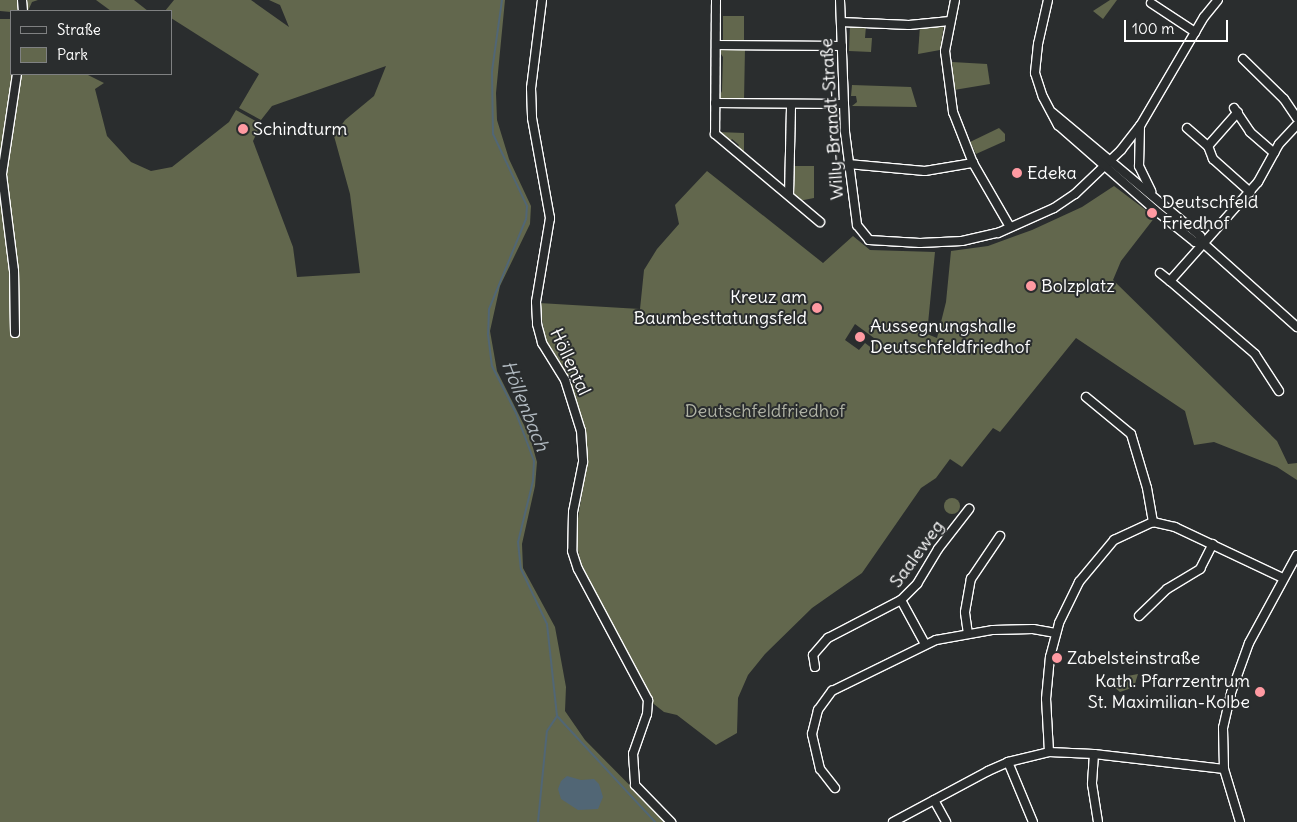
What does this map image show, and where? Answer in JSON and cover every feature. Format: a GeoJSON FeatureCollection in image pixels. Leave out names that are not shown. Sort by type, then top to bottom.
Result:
{"type":"FeatureCollection","features":[{"type":"Feature","properties":{"kind":"street","name":"Höllental"},"geometry":{"type":"LineString","coordinates":[[542,0],[531,96],[550,218],[536,302],[536,324],[542,343],[565,380],[581,431],[583,462],[573,512],[572,550],[578,569],[648,700],[647,714],[633,754],[635,785],[671,822]]}},
{"type":"Feature","properties":{"kind":"street"},"geometry":{"type":"LineString","coordinates":[[716,0],[715,134],[820,222]]}},
{"type":"Feature","properties":{"kind":"street","name":"Willy-Brandt-Straße"},"geometry":{"type":"LineString","coordinates":[[840,0],[848,164],[852,199],[861,234],[869,240],[941,243],[984,236],[1010,227]]}},
{"type":"Feature","properties":{"kind":"street"},"geometry":{"type":"LineString","coordinates":[[955,0],[945,51],[948,90],[960,135],[973,163],[1010,227],[1065,202],[1111,160],[1140,126],[1196,32],[1218,0]]}},
{"type":"Feature","properties":{"kind":"street"},"geometry":{"type":"LineString","coordinates":[[1048,0],[1038,44],[1035,73],[1043,97],[1063,133],[1195,242],[1203,243]]}},
{"type":"Feature","properties":{"kind":"street"},"geometry":{"type":"LineString","coordinates":[[1151,3],[1196,32]]}},
{"type":"Feature","properties":{"kind":"street"},"geometry":{"type":"LineString","coordinates":[[841,22],[909,24],[950,21]]}},
{"type":"Feature","properties":{"kind":"street"},"geometry":{"type":"LineString","coordinates":[[716,44],[842,46]]}},
{"type":"Feature","properties":{"kind":"street"},"geometry":{"type":"LineString","coordinates":[[1243,59],[1284,99],[1297,118]]}},
{"type":"Feature","properties":{"kind":"street"},"geometry":{"type":"LineString","coordinates":[[15,334],[14,271],[2,174],[17,75]]}},
{"type":"Feature","properties":{"kind":"street"},"geometry":{"type":"LineString","coordinates":[[715,103],[844,104]]}},
{"type":"Feature","properties":{"kind":"street"},"geometry":{"type":"LineString","coordinates":[[789,195],[791,104]]}},
{"type":"Feature","properties":{"kind":"street"},"geometry":{"type":"LineString","coordinates":[[1208,146],[1236,110],[1250,132],[1274,152]]}},
{"type":"Feature","properties":{"kind":"street"},"geometry":{"type":"LineString","coordinates":[[1053,114],[1111,160],[1200,236],[1203,243],[1297,328]]}},
{"type":"Feature","properties":{"kind":"street"},"geometry":{"type":"LineString","coordinates":[[1170,280],[1250,192],[1263,176],[1283,138],[1297,125]]}},
{"type":"Feature","properties":{"kind":"street"},"geometry":{"type":"LineString","coordinates":[[1140,126],[1139,166],[1156,199]]}},
{"type":"Feature","properties":{"kind":"street"},"geometry":{"type":"LineString","coordinates":[[1187,128],[1208,146],[1213,159],[1250,192]]}},
{"type":"Feature","properties":{"kind":"street"},"geometry":{"type":"LineString","coordinates":[[848,164],[926,171],[973,163]]}},
{"type":"Feature","properties":{"kind":"street"},"geometry":{"type":"LineString","coordinates":[[1160,273],[1255,354],[1279,391]]}},
{"type":"Feature","properties":{"kind":"street"},"geometry":{"type":"LineString","coordinates":[[1086,397],[1131,434],[1148,488],[1152,522]]}},
{"type":"Feature","properties":{"kind":"street","name":"Saaleweg"},"geometry":{"type":"LineString","coordinates":[[925,644],[901,600],[917,584],[938,549],[968,509]]}},
{"type":"Feature","properties":{"kind":"street"},"geometry":{"type":"LineString","coordinates":[[1049,752],[1046,699],[1056,633],[1073,591],[1099,555],[1121,535],[1152,522],[1186,531],[1283,578]]}},
{"type":"Feature","properties":{"kind":"street"},"geometry":{"type":"LineString","coordinates":[[968,634],[965,612],[971,579],[1000,536]]}},
{"type":"Feature","properties":{"kind":"street"},"geometry":{"type":"LineString","coordinates":[[1139,616],[1167,589],[1200,569],[1214,544]]}},
{"type":"Feature","properties":{"kind":"street"},"geometry":{"type":"LineString","coordinates":[[1240,822],[1224,769],[1223,728],[1231,693],[1249,642],[1297,555]]}},
{"type":"Feature","properties":{"kind":"street"},"geometry":{"type":"LineString","coordinates":[[815,667],[813,655],[828,638],[901,600]]}},
{"type":"Feature","properties":{"kind":"street"},"geometry":{"type":"LineString","coordinates":[[835,788],[820,769],[813,747],[813,724],[821,704],[832,692],[925,644],[968,634],[1007,629],[1056,633]]}},
{"type":"Feature","properties":{"kind":"street"},"geometry":{"type":"LineString","coordinates":[[893,822],[1008,762],[1049,752],[1094,754],[1224,769]]}},
{"type":"Feature","properties":{"kind":"street"},"geometry":{"type":"LineString","coordinates":[[1094,754],[1092,784],[1098,822]]}},
{"type":"Feature","properties":{"kind":"street"},"geometry":{"type":"LineString","coordinates":[[1008,762],[1033,822]]}},
{"type":"Feature","properties":{"kind":"street"},"geometry":{"type":"LineString","coordinates":[[934,800],[946,822]]}},
{"type":"Feature","properties":{"kind":"green space"},"geometry":{"type":"Polygon","coordinates":[[[0,0],[38,0],[32,2],[28,10],[0,11],[0,0]]]}},
{"type":"Feature","properties":{"kind":"green space"},"geometry":{"type":"Polygon","coordinates":[[[96,0],[134,0],[147,10],[110,10],[96,0]]]}},
{"type":"Feature","properties":{"kind":"green space"},"geometry":{"type":"Polygon","coordinates":[[[174,0],[251,0],[289,27],[280,5],[269,0],[505,0],[496,93],[497,120],[509,159],[531,206],[530,224],[500,286],[490,331],[497,371],[530,437],[537,462],[535,486],[522,544],[523,568],[555,627],[566,687],[565,711],[585,740],[666,822],[0,822],[0,19],[10,19],[10,75],[88,75],[104,83],[95,89],[107,136],[131,162],[151,171],[172,167],[229,122],[236,110],[261,124],[253,141],[293,247],[297,277],[360,273],[350,194],[334,136],[345,120],[374,96],[386,66],[272,106],[261,120],[239,108],[259,74],[172,19],[172,10],[166,10],[174,0]]]}},
{"type":"Feature","properties":{"kind":"green space"},"geometry":{"type":"Polygon","coordinates":[[[1110,0],[1117,0],[1103,19],[1093,11],[1110,0]]]}},
{"type":"Feature","properties":{"kind":"green space"},"geometry":{"type":"Polygon","coordinates":[[[723,16],[744,16],[744,42],[723,42],[723,16]]]}},
{"type":"Feature","properties":{"kind":"green space"},"geometry":{"type":"Polygon","coordinates":[[[850,25],[866,26],[865,38],[872,38],[871,52],[849,51],[850,25]]]}},
{"type":"Feature","properties":{"kind":"green space"},"geometry":{"type":"Polygon","coordinates":[[[944,25],[940,50],[918,54],[920,26],[944,25]]]}},
{"type":"Feature","properties":{"kind":"green space"},"geometry":{"type":"Polygon","coordinates":[[[723,48],[745,48],[744,101],[722,100],[719,97],[722,91],[723,57],[719,51],[723,48]]]}},
{"type":"Feature","properties":{"kind":"green space"},"geometry":{"type":"Polygon","coordinates":[[[952,62],[987,64],[990,84],[954,90],[952,62]]]}},
{"type":"Feature","properties":{"kind":"green space"},"geometry":{"type":"Polygon","coordinates":[[[852,85],[911,87],[917,107],[852,106],[857,102],[856,96],[851,96],[852,85]]]}},
{"type":"Feature","properties":{"kind":"green space"},"geometry":{"type":"Polygon","coordinates":[[[999,128],[1005,134],[1005,141],[976,154],[970,142],[999,128]]]}},
{"type":"Feature","properties":{"kind":"green space"},"geometry":{"type":"Polygon","coordinates":[[[718,132],[744,133],[744,156],[736,149],[739,145],[732,139],[728,143],[718,132]]]}},
{"type":"Feature","properties":{"kind":"green space"},"geometry":{"type":"Polygon","coordinates":[[[793,166],[814,166],[814,198],[799,201],[793,195],[793,166]]]}},
{"type":"Feature","properties":{"kind":"green space","name":"Deutschfeldfriedhof"},"geometry":{"type":"Polygon","coordinates":[[[707,171],[823,263],[853,236],[870,250],[935,252],[927,334],[937,338],[946,302],[951,251],[988,246],[1032,230],[1082,207],[1114,186],[1155,217],[1121,261],[1113,280],[1277,441],[1288,464],[1297,463],[1297,480],[1277,467],[1214,442],[1194,445],[1185,411],[1076,338],[1000,432],[993,428],[962,467],[950,459],[936,478],[921,488],[862,573],[812,608],[765,654],[748,675],[738,698],[737,733],[716,745],[677,715],[664,712],[650,701],[584,575],[575,538],[586,467],[586,442],[570,383],[546,342],[539,303],[640,309],[644,270],[657,249],[679,224],[675,205],[707,171]],[[855,324],[845,340],[859,350],[865,343],[873,349],[878,341],[855,324]]]}},
{"type":"Feature","properties":{"kind":"green space"},"geometry":{"type":"Polygon","coordinates":[[[949,498],[955,498],[960,503],[958,512],[949,514],[944,509],[944,503],[949,498]]]}},
{"type":"Feature","properties":{"kind":"green space"},"geometry":{"type":"Polygon","coordinates":[[[1138,674],[1134,687],[1120,692],[1113,686],[1117,678],[1138,674]]]}},
{"type":"Feature","properties":{"kind":"water"},"geometry":{"type":"Polygon","coordinates":[[[567,776],[581,780],[594,779],[599,784],[603,797],[598,809],[578,810],[561,799],[558,789],[561,781],[567,776]]]}},
{"type":"Feature","properties":{"kind":"waterway","name":"Höllenbach"},"geometry":{"type":"LineString","coordinates":[[502,0],[492,71],[493,134],[527,206],[526,219],[489,309],[488,334],[492,366],[516,413],[534,461],[533,481],[518,542],[521,569],[547,624],[557,716],[655,822]]}},
{"type":"Feature","properties":{"kind":"waterway"},"geometry":{"type":"LineString","coordinates":[[538,822],[547,731],[557,716]]}},
{"type":"Feature","properties":{"kind":"place","name":"Schindturm"},"geometry":{"type":"Point","coordinates":[243,129]}},
{"type":"Feature","properties":{"kind":"place","name":"Edeka"},"geometry":{"type":"Point","coordinates":[1017,173]}},
{"type":"Feature","properties":{"kind":"place","name":"Deutschfeld Friedhof"},"geometry":{"type":"Point","coordinates":[1152,213]}},
{"type":"Feature","properties":{"kind":"place","name":"Bolzplatz"},"geometry":{"type":"Point","coordinates":[1031,286]}},
{"type":"Feature","properties":{"kind":"place","name":"Kreuz am Baumbesttatungsfeld"},"geometry":{"type":"Point","coordinates":[817,308]}},
{"type":"Feature","properties":{"kind":"place","name":"Aussegnungshalle Deutschfeldfriedhof"},"geometry":{"type":"Point","coordinates":[860,337]}},
{"type":"Feature","properties":{"kind":"place","name":"Zabelsteinstraße"},"geometry":{"type":"Point","coordinates":[1057,658]}},
{"type":"Feature","properties":{"kind":"place","name":"Kath. Pfarrzentrum St. Maximilian-Kolbe"},"geometry":{"type":"Point","coordinates":[1260,692]}}]}
